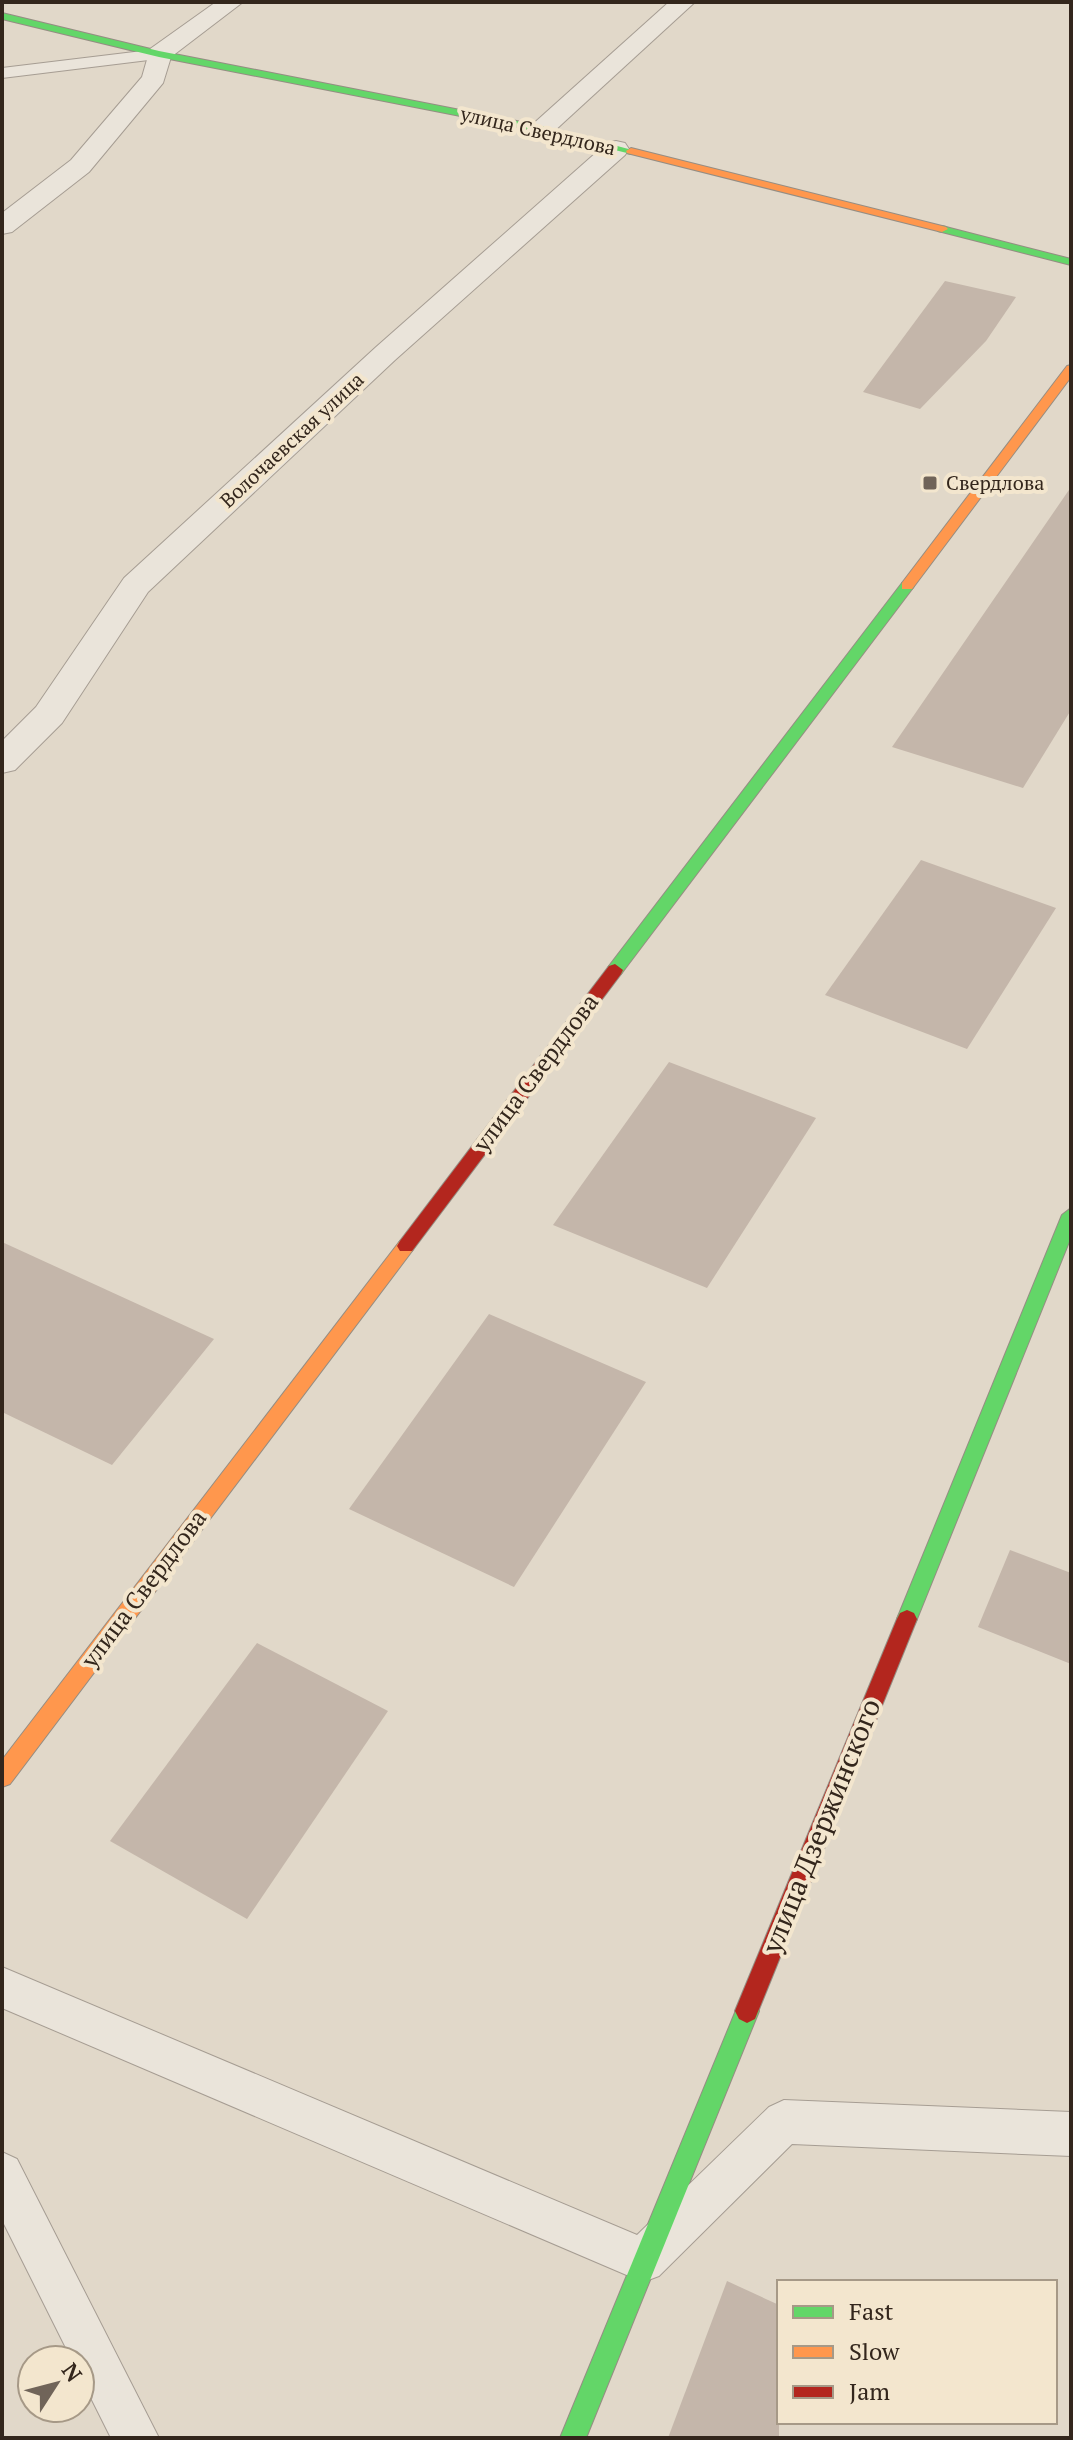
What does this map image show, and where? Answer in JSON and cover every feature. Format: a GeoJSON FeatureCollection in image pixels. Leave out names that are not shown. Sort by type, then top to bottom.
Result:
{"type":"FeatureCollection","features":[{"type":"Feature","properties":{"kind":"street"},"geometry":{"type":"LineString","coordinates":[[2,226],[80,166],[154,78],[159,54],[231,2]]}},
{"type":"Feature","properties":{"kind":"street"},"geometry":{"type":"LineString","coordinates":[[542,129],[683,2]]}},
{"type":"Feature","properties":{"kind":"street","name":"улица Свердлова"},"geometry":{"type":"LineString","coordinates":[[2,16],[159,54],[542,129],[1071,262]]}},
{"type":"Feature","properties":{"kind":"street","name":"Волочаевская улица"},"geometry":{"type":"LineString","coordinates":[[2,762],[49,715],[136,585],[385,354],[616,149]]}},
{"type":"Feature","properties":{"kind":"street","name":"улица Свердлова"},"geometry":{"type":"LineString","coordinates":[[2,1777],[1071,369]]}},
{"type":"Feature","properties":{"kind":"street","name":"улица Дзержинского"},"geometry":{"type":"LineString","coordinates":[[573,2438],[1071,1215]]}},
{"type":"Feature","properties":{"kind":"lane"},"geometry":{"type":"LineString","coordinates":[[2,73],[159,54]]}},
{"type":"Feature","properties":{"kind":"lane"},"geometry":{"type":"LineString","coordinates":[[2,1987],[643,2260],[784,2122],[1071,2134]]}},
{"type":"Feature","properties":{"kind":"lane"},"geometry":{"type":"LineString","coordinates":[[2,2174],[136,2438]]}},
{"type":"Feature","properties":{"kind":"building"},"geometry":{"type":"Polygon","coordinates":[[[945,281],[1016,297],[986,341],[920,409],[863,392],[945,281]]]}},
{"type":"Feature","properties":{"kind":"building"},"geometry":{"type":"Polygon","coordinates":[[[1071,487],[1071,710],[1023,788],[892,747],[1071,487]]]}},
{"type":"Feature","properties":{"kind":"building"},"geometry":{"type":"Polygon","coordinates":[[[921,860],[1056,908],[967,1049],[825,995],[921,860]]]}},
{"type":"Feature","properties":{"kind":"building"},"geometry":{"type":"Polygon","coordinates":[[[669,1062],[816,1118],[707,1288],[553,1225],[669,1062]]]}},
{"type":"Feature","properties":{"kind":"building"},"geometry":{"type":"Polygon","coordinates":[[[2,1242],[214,1339],[112,1465],[2,1412],[2,1242]]]}},
{"type":"Feature","properties":{"kind":"building"},"geometry":{"type":"Polygon","coordinates":[[[489,1314],[646,1382],[514,1587],[349,1509],[489,1314]]]}},
{"type":"Feature","properties":{"kind":"building"},"geometry":{"type":"Polygon","coordinates":[[[1010,1550],[1071,1573],[1071,1664],[978,1627],[1010,1550]]]}},
{"type":"Feature","properties":{"kind":"building"},"geometry":{"type":"Polygon","coordinates":[[[257,1643],[388,1711],[247,1919],[110,1841],[257,1643]]]}},
{"type":"Feature","properties":{"kind":"building"},"geometry":{"type":"Polygon","coordinates":[[[727,2281],[777,2304],[779,2438],[668,2438],[727,2281]]]}},
{"type":"Feature","properties":{"kind":"traffic: fast"},"geometry":{"type":"LineString","coordinates":[[2,16],[159,54],[542,129],[631,151]]}},
{"type":"Feature","properties":{"kind":"traffic: fast"},"geometry":{"type":"LineString","coordinates":[[942,229],[1071,262]]}},
{"type":"Feature","properties":{"kind":"traffic: fast"},"geometry":{"type":"LineString","coordinates":[[615,970],[907,586]]}},
{"type":"Feature","properties":{"kind":"traffic: fast"},"geometry":{"type":"LineString","coordinates":[[907,1619],[1071,1215]]}},
{"type":"Feature","properties":{"kind":"traffic: fast"},"geometry":{"type":"LineString","coordinates":[[573,2438],[747,2011]]}},
{"type":"Feature","properties":{"kind":"traffic: slow"},"geometry":{"type":"LineString","coordinates":[[631,151],[942,229]]}},
{"type":"Feature","properties":{"kind":"traffic: slow"},"geometry":{"type":"LineString","coordinates":[[907,586],[1071,369]]}},
{"type":"Feature","properties":{"kind":"traffic: slow"},"geometry":{"type":"LineString","coordinates":[[2,1777],[406,1246]]}},
{"type":"Feature","properties":{"kind":"traffic: jam"},"geometry":{"type":"LineString","coordinates":[[406,1246],[615,970]]}},
{"type":"Feature","properties":{"kind":"traffic: jam"},"geometry":{"type":"LineString","coordinates":[[747,2011],[907,1619]]}},
{"type":"Feature","properties":{"kind":"place","name":"Свердлова"},"geometry":{"type":"Point","coordinates":[930,483]}}]}
